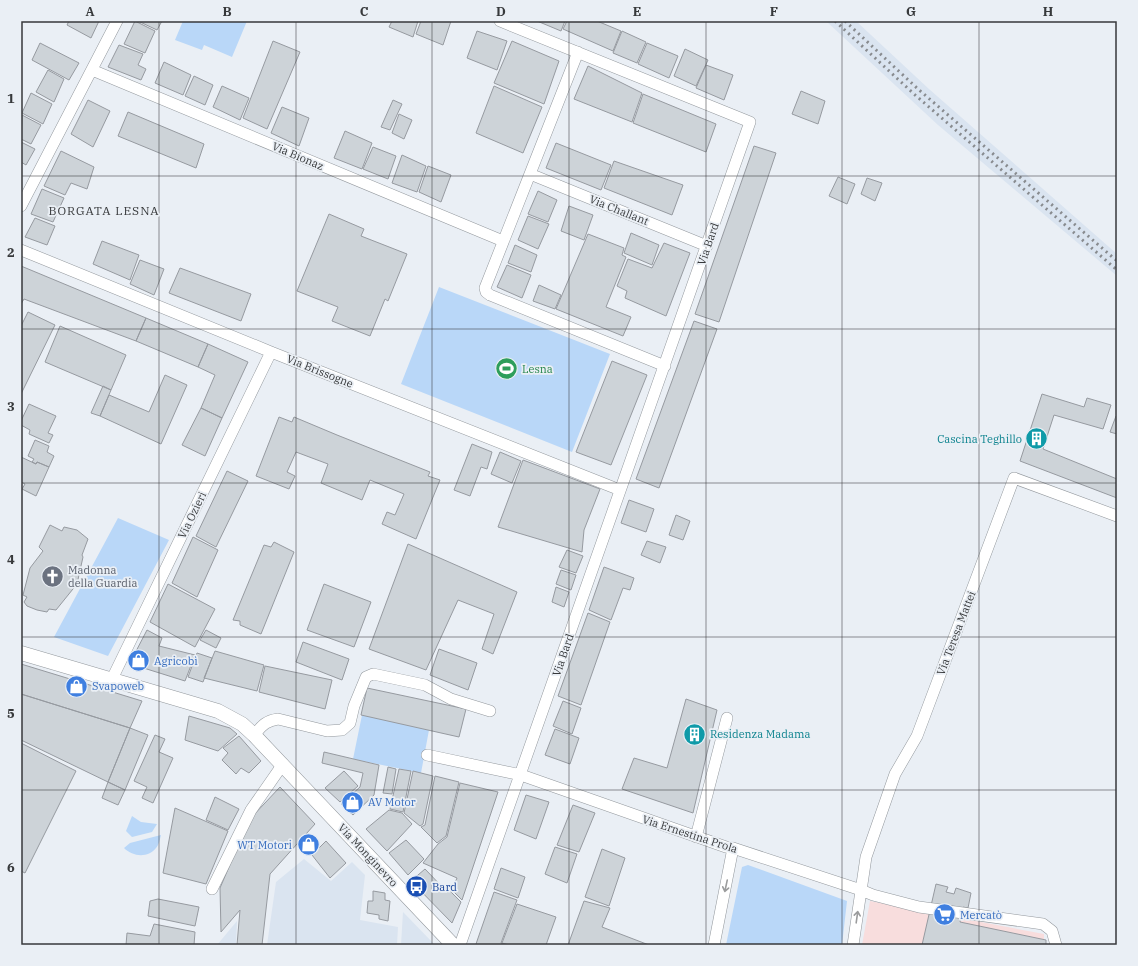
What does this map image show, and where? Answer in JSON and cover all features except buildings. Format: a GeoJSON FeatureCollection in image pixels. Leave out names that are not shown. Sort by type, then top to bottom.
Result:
{"type":"FeatureCollection","features":[{"type":"Feature","properties":{"kind":"street"},"geometry":{"type":"LineString","coordinates":[[21,206],[118,21]]}},
{"type":"Feature","properties":{"kind":"street"},"geometry":{"type":"LineString","coordinates":[[500,21],[578,52],[503,241],[485,288],[486,292],[490,295],[665,366]]}},
{"type":"Feature","properties":{"kind":"street","name":"Via Bard"},"geometry":{"type":"LineString","coordinates":[[460,945],[521,776],[750,122],[578,52]]}},
{"type":"Feature","properties":{"kind":"street","name":"Via Bionaz"},"geometry":{"type":"LineString","coordinates":[[92,70],[503,241]]}},
{"type":"Feature","properties":{"kind":"street","name":"Via Challant"},"geometry":{"type":"LineString","coordinates":[[530,174],[707,246]]}},
{"type":"Feature","properties":{"kind":"street","name":"Via Brissogne"},"geometry":{"type":"LineString","coordinates":[[21,250],[271,352],[620,490]]}},
{"type":"Feature","properties":{"kind":"street","name":"Via Ozieri"},"geometry":{"type":"LineString","coordinates":[[112,679],[271,352]]}},
{"type":"Feature","properties":{"kind":"street","name":"Via Teresa Mattei"},"geometry":{"type":"LineString","coordinates":[[853,945],[866,857],[894,774],[917,736],[1014,478],[1117,516]]}},
{"type":"Feature","properties":{"kind":"street","name":"Via Monginevro"},"geometry":{"type":"LineString","coordinates":[[21,653],[218,711],[242,724],[283,764],[453,945]]}},
{"type":"Feature","properties":{"kind":"street"},"geometry":{"type":"LineString","coordinates":[[254,735],[266,722],[278,719],[327,731],[342,730],[350,723],[354,706],[366,677],[372,674],[425,685],[451,699],[490,711]]}},
{"type":"Feature","properties":{"kind":"street"},"geometry":{"type":"LineString","coordinates":[[696,837],[727,718]]}},
{"type":"Feature","properties":{"kind":"street","name":"Via Ernestina Prola"},"geometry":{"type":"LineString","coordinates":[[427,755],[521,776],[696,837],[861,890]]}},
{"type":"Feature","properties":{"kind":"street"},"geometry":{"type":"LineString","coordinates":[[212,889],[251,810],[283,764]]}},
{"type":"Feature","properties":{"kind":"street"},"geometry":{"type":"LineString","coordinates":[[714,945],[733,848]]}},
{"type":"Feature","properties":{"kind":"street"},"geometry":{"type":"LineString","coordinates":[[861,890],[871,894],[930,909],[1043,924],[1052,931],[1056,945]]}},
{"type":"Feature","properties":{"kind":"shaded area"},"geometry":{"type":"Polygon","coordinates":[[[183,21],[247,21],[232,57],[204,45],[202,50],[175,40],[183,21]]]}},
{"type":"Feature","properties":{"kind":"shaded area"},"geometry":{"type":"Polygon","coordinates":[[[826,21],[856,21],[929,89],[1117,254],[1117,276],[938,125],[826,21]]]}},
{"type":"Feature","properties":{"kind":"shaded area","name":"Lesna"},"geometry":{"type":"Polygon","coordinates":[[[439,287],[610,354],[572,452],[401,384],[439,287]]]}},
{"type":"Feature","properties":{"kind":"shaded area"},"geometry":{"type":"Polygon","coordinates":[[[118,518],[169,540],[108,656],[54,637],[118,518]]]}},
{"type":"Feature","properties":{"kind":"shaded area"},"geometry":{"type":"Polygon","coordinates":[[[362,715],[429,730],[421,773],[353,759],[362,715]]]}},
{"type":"Feature","properties":{"kind":"shaded area"},"geometry":{"type":"Polygon","coordinates":[[[132,816],[141,822],[157,824],[152,832],[132,837],[126,831],[132,816]]]}},
{"type":"Feature","properties":{"kind":"shaded area"},"geometry":{"type":"Polygon","coordinates":[[[161,835],[157,847],[145,855],[136,855],[124,848],[130,843],[161,835]]]}},
{"type":"Feature","properties":{"kind":"shaded area"},"geometry":{"type":"Polygon","coordinates":[[[304,859],[331,881],[352,862],[365,875],[360,920],[398,927],[397,945],[267,945],[276,882],[304,859]]]}},
{"type":"Feature","properties":{"kind":"shaded area"},"geometry":{"type":"Polygon","coordinates":[[[748,865],[847,901],[842,945],[726,945],[742,867],[748,865]]]}},
{"type":"Feature","properties":{"kind":"shaded area"},"geometry":{"type":"Polygon","coordinates":[[[870,901],[1044,934],[1044,945],[862,945],[870,901]]]}},
{"type":"Feature","properties":{"kind":"shaded area"},"geometry":{"type":"Polygon","coordinates":[[[403,912],[435,945],[401,945],[403,912]]]}},
{"type":"Feature","properties":{"kind":"shaded area"},"geometry":{"type":"Polygon","coordinates":[[[237,921],[236,945],[217,945],[237,921]]]}},
{"type":"Feature","properties":{"kind":"railway"},"geometry":{"type":"LineString","coordinates":[[835,21],[914,94],[1117,270]]}},
{"type":"Feature","properties":{"kind":"railway"},"geometry":{"type":"LineString","coordinates":[[845,21],[918,89],[1117,261]]}},
{"type":"Feature","properties":{"kind":"place","name":"Lesna"},"geometry":{"type":"Point","coordinates":[506,369]}},
{"type":"Feature","properties":{"kind":"place","name":"Cascina Teghillo"},"geometry":{"type":"Point","coordinates":[1037,439]}},
{"type":"Feature","properties":{"kind":"place","name":"Madonna della Guardia"},"geometry":{"type":"Point","coordinates":[53,576]}},
{"type":"Feature","properties":{"kind":"place","name":"Agricobì"},"geometry":{"type":"Point","coordinates":[138,661]}},
{"type":"Feature","properties":{"kind":"place","name":"Svapoweb"},"geometry":{"type":"Point","coordinates":[76,686]}},
{"type":"Feature","properties":{"kind":"place","name":"Residenza Madama"},"geometry":{"type":"Point","coordinates":[694,734]}},
{"type":"Feature","properties":{"kind":"place","name":"AV Motor"},"geometry":{"type":"Point","coordinates":[353,802]}},
{"type":"Feature","properties":{"kind":"place","name":"WT Motori"},"geometry":{"type":"Point","coordinates":[308,845]}},
{"type":"Feature","properties":{"kind":"place","name":"Bard"},"geometry":{"type":"Point","coordinates":[416,887]}},
{"type":"Feature","properties":{"kind":"place","name":"Mercatò"},"geometry":{"type":"Point","coordinates":[945,915]}},
{"type":"Feature","properties":{"kind":"district","name":"BORGATA LESNA"},"geometry":{"type":"Point","coordinates":[104,211]}}]}
